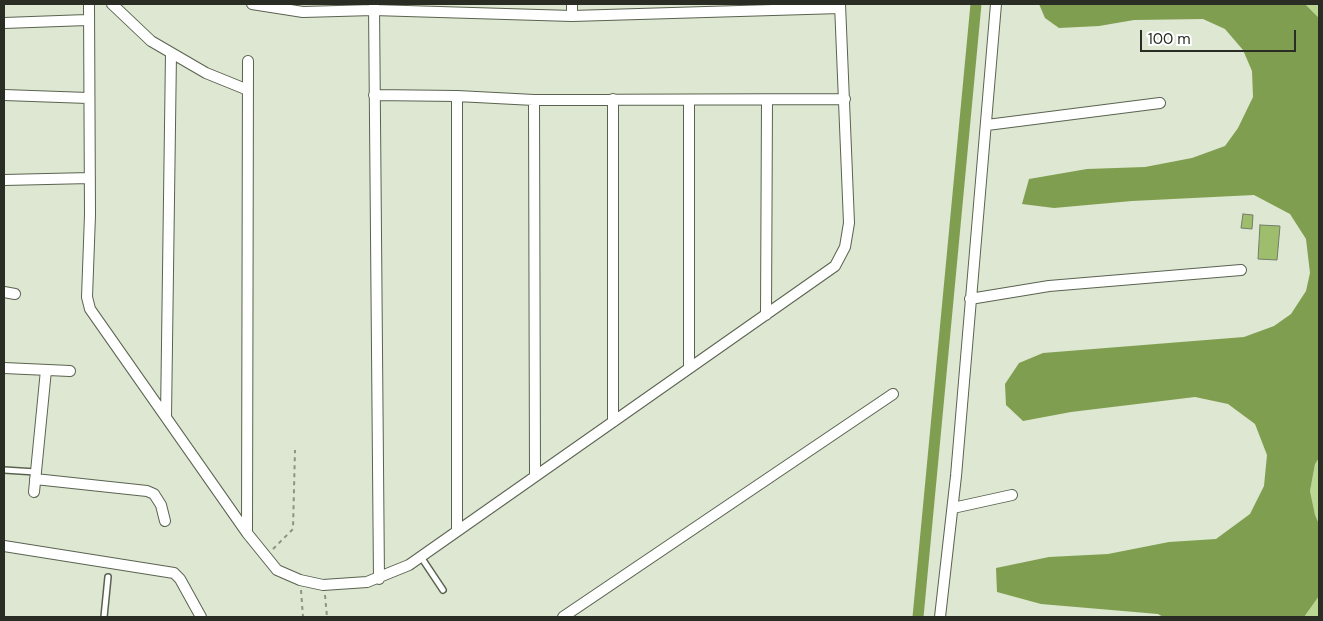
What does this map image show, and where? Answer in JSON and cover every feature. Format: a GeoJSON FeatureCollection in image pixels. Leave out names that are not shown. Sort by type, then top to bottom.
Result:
{"type":"FeatureCollection","features":[{"type":"Feature","properties":{"kind":"street"},"geometry":{"type":"LineString","coordinates":[[89,4],[87,20],[90,178],[88,297],[90,309],[247,533],[277,570],[300,580],[323,585],[366,582],[379,579],[409,565],[457,529],[614,422],[834,266],[845,247],[849,223],[840,6],[572,16],[374,7],[303,12],[252,4]]}},
{"type":"Feature","properties":{"kind":"street"},"geometry":{"type":"LineString","coordinates":[[112,4],[150,41],[206,73],[248,90]]}},
{"type":"Feature","properties":{"kind":"street"},"geometry":{"type":"LineString","coordinates":[[572,4],[572,16]]}},
{"type":"Feature","properties":{"kind":"street"},"geometry":{"type":"LineString","coordinates":[[940,617],[954,508],[996,4]]}},
{"type":"Feature","properties":{"kind":"street"},"geometry":{"type":"LineString","coordinates":[[374,7],[379,579]]}},
{"type":"Feature","properties":{"kind":"street"},"geometry":{"type":"LineString","coordinates":[[4,23],[87,20]]}},
{"type":"Feature","properties":{"kind":"street"},"geometry":{"type":"LineString","coordinates":[[166,417],[171,54]]}},
{"type":"Feature","properties":{"kind":"street"},"geometry":{"type":"LineString","coordinates":[[247,533],[248,61]]}},
{"type":"Feature","properties":{"kind":"street"},"geometry":{"type":"LineString","coordinates":[[4,95],[88,98]]}},
{"type":"Feature","properties":{"kind":"street"},"geometry":{"type":"LineString","coordinates":[[374,95],[457,96],[534,100],[845,99]]}},
{"type":"Feature","properties":{"kind":"street"},"geometry":{"type":"LineString","coordinates":[[457,96],[457,529]]}},
{"type":"Feature","properties":{"kind":"street"},"geometry":{"type":"LineString","coordinates":[[613,99],[614,422]]}},
{"type":"Feature","properties":{"kind":"street"},"geometry":{"type":"LineString","coordinates":[[534,100],[535,476]]}},
{"type":"Feature","properties":{"kind":"street"},"geometry":{"type":"LineString","coordinates":[[689,100],[689,368]]}},
{"type":"Feature","properties":{"kind":"street"},"geometry":{"type":"LineString","coordinates":[[766,315],[767,100]]}},
{"type":"Feature","properties":{"kind":"street"},"geometry":{"type":"LineString","coordinates":[[987,125],[1160,103]]}},
{"type":"Feature","properties":{"kind":"street"},"geometry":{"type":"LineString","coordinates":[[4,180],[90,178]]}},
{"type":"Feature","properties":{"kind":"street"},"geometry":{"type":"LineString","coordinates":[[970,299],[1050,286],[1241,270]]}},
{"type":"Feature","properties":{"kind":"street"},"geometry":{"type":"LineString","coordinates":[[4,292],[15,294]]}},
{"type":"Feature","properties":{"kind":"street"},"geometry":{"type":"LineString","coordinates":[[4,368],[70,371]]}},
{"type":"Feature","properties":{"kind":"street"},"geometry":{"type":"LineString","coordinates":[[34,492],[46,370]]}},
{"type":"Feature","properties":{"kind":"street"},"geometry":{"type":"LineString","coordinates":[[563,617],[893,394]]}},
{"type":"Feature","properties":{"kind":"street"},"geometry":{"type":"LineString","coordinates":[[36,476],[147,491],[154,494],[161,505],[165,521]]}},
{"type":"Feature","properties":{"kind":"street"},"geometry":{"type":"LineString","coordinates":[[954,508],[1012,495]]}},
{"type":"Feature","properties":{"kind":"street"},"geometry":{"type":"LineString","coordinates":[[4,546],[174,573],[180,579],[201,617]]}},
{"type":"Feature","properties":{"kind":"lane"},"geometry":{"type":"LineString","coordinates":[[4,470],[36,476]]}},
{"type":"Feature","properties":{"kind":"lane"},"geometry":{"type":"LineString","coordinates":[[420,556],[443,590]]}},
{"type":"Feature","properties":{"kind":"lane"},"geometry":{"type":"LineString","coordinates":[[104,617],[108,577]]}},
{"type":"Feature","properties":{"kind":"path"},"geometry":{"type":"LineString","coordinates":[[266,556],[293,529],[295,450]]}},
{"type":"Feature","properties":{"kind":"path"},"geometry":{"type":"LineString","coordinates":[[300,580],[302,617]]}},
{"type":"Feature","properties":{"kind":"path"},"geometry":{"type":"LineString","coordinates":[[323,585],[327,617]]}},
{"type":"Feature","properties":{"kind":"shaded area"},"geometry":{"type":"Polygon","coordinates":[[[1039,4],[1305,4],[1319,18],[1319,458],[1315,464],[1310,491],[1319,524],[1319,596],[1304,617],[1163,617],[1158,614],[1041,604],[997,592],[996,568],[1049,557],[1108,554],[1169,542],[1216,539],[1250,514],[1264,486],[1267,455],[1255,424],[1228,404],[1195,397],[1071,412],[1023,421],[1006,405],[1005,384],[1019,363],[1043,353],[1244,337],[1274,326],[1291,314],[1306,291],[1310,273],[1306,239],[1290,214],[1254,195],[1132,201],[1054,208],[1022,204],[1029,179],[1087,169],[1145,167],[1192,158],[1225,146],[1238,128],[1253,97],[1252,71],[1243,50],[1225,29],[1203,19],[1134,20],[1099,26],[1059,28],[1045,18],[1039,4]]]}},
{"type":"Feature","properties":{"kind":"shaded area"},"geometry":{"type":"Polygon","coordinates":[[[1305,4],[1319,4],[1319,18],[1305,4]]]}},
{"type":"Feature","properties":{"kind":"shaded area"},"geometry":{"type":"Polygon","coordinates":[[[1319,458],[1319,524],[1310,491],[1315,464],[1319,458]]]}},
{"type":"Feature","properties":{"kind":"shaded area"},"geometry":{"type":"Polygon","coordinates":[[[1319,596],[1319,617],[1304,617],[1319,596]]]}},
{"type":"Feature","properties":{"kind":"building"},"geometry":{"type":"Polygon","coordinates":[[[1243,214],[1253,215],[1252,229],[1241,228],[1243,214]]]}},
{"type":"Feature","properties":{"kind":"building"},"geometry":{"type":"Polygon","coordinates":[[[1260,225],[1280,226],[1277,260],[1258,259],[1260,225]]]}},
{"type":"Feature","properties":{"kind":"waterway"},"geometry":{"type":"LineString","coordinates":[[918,617],[976,4]]}}]}
